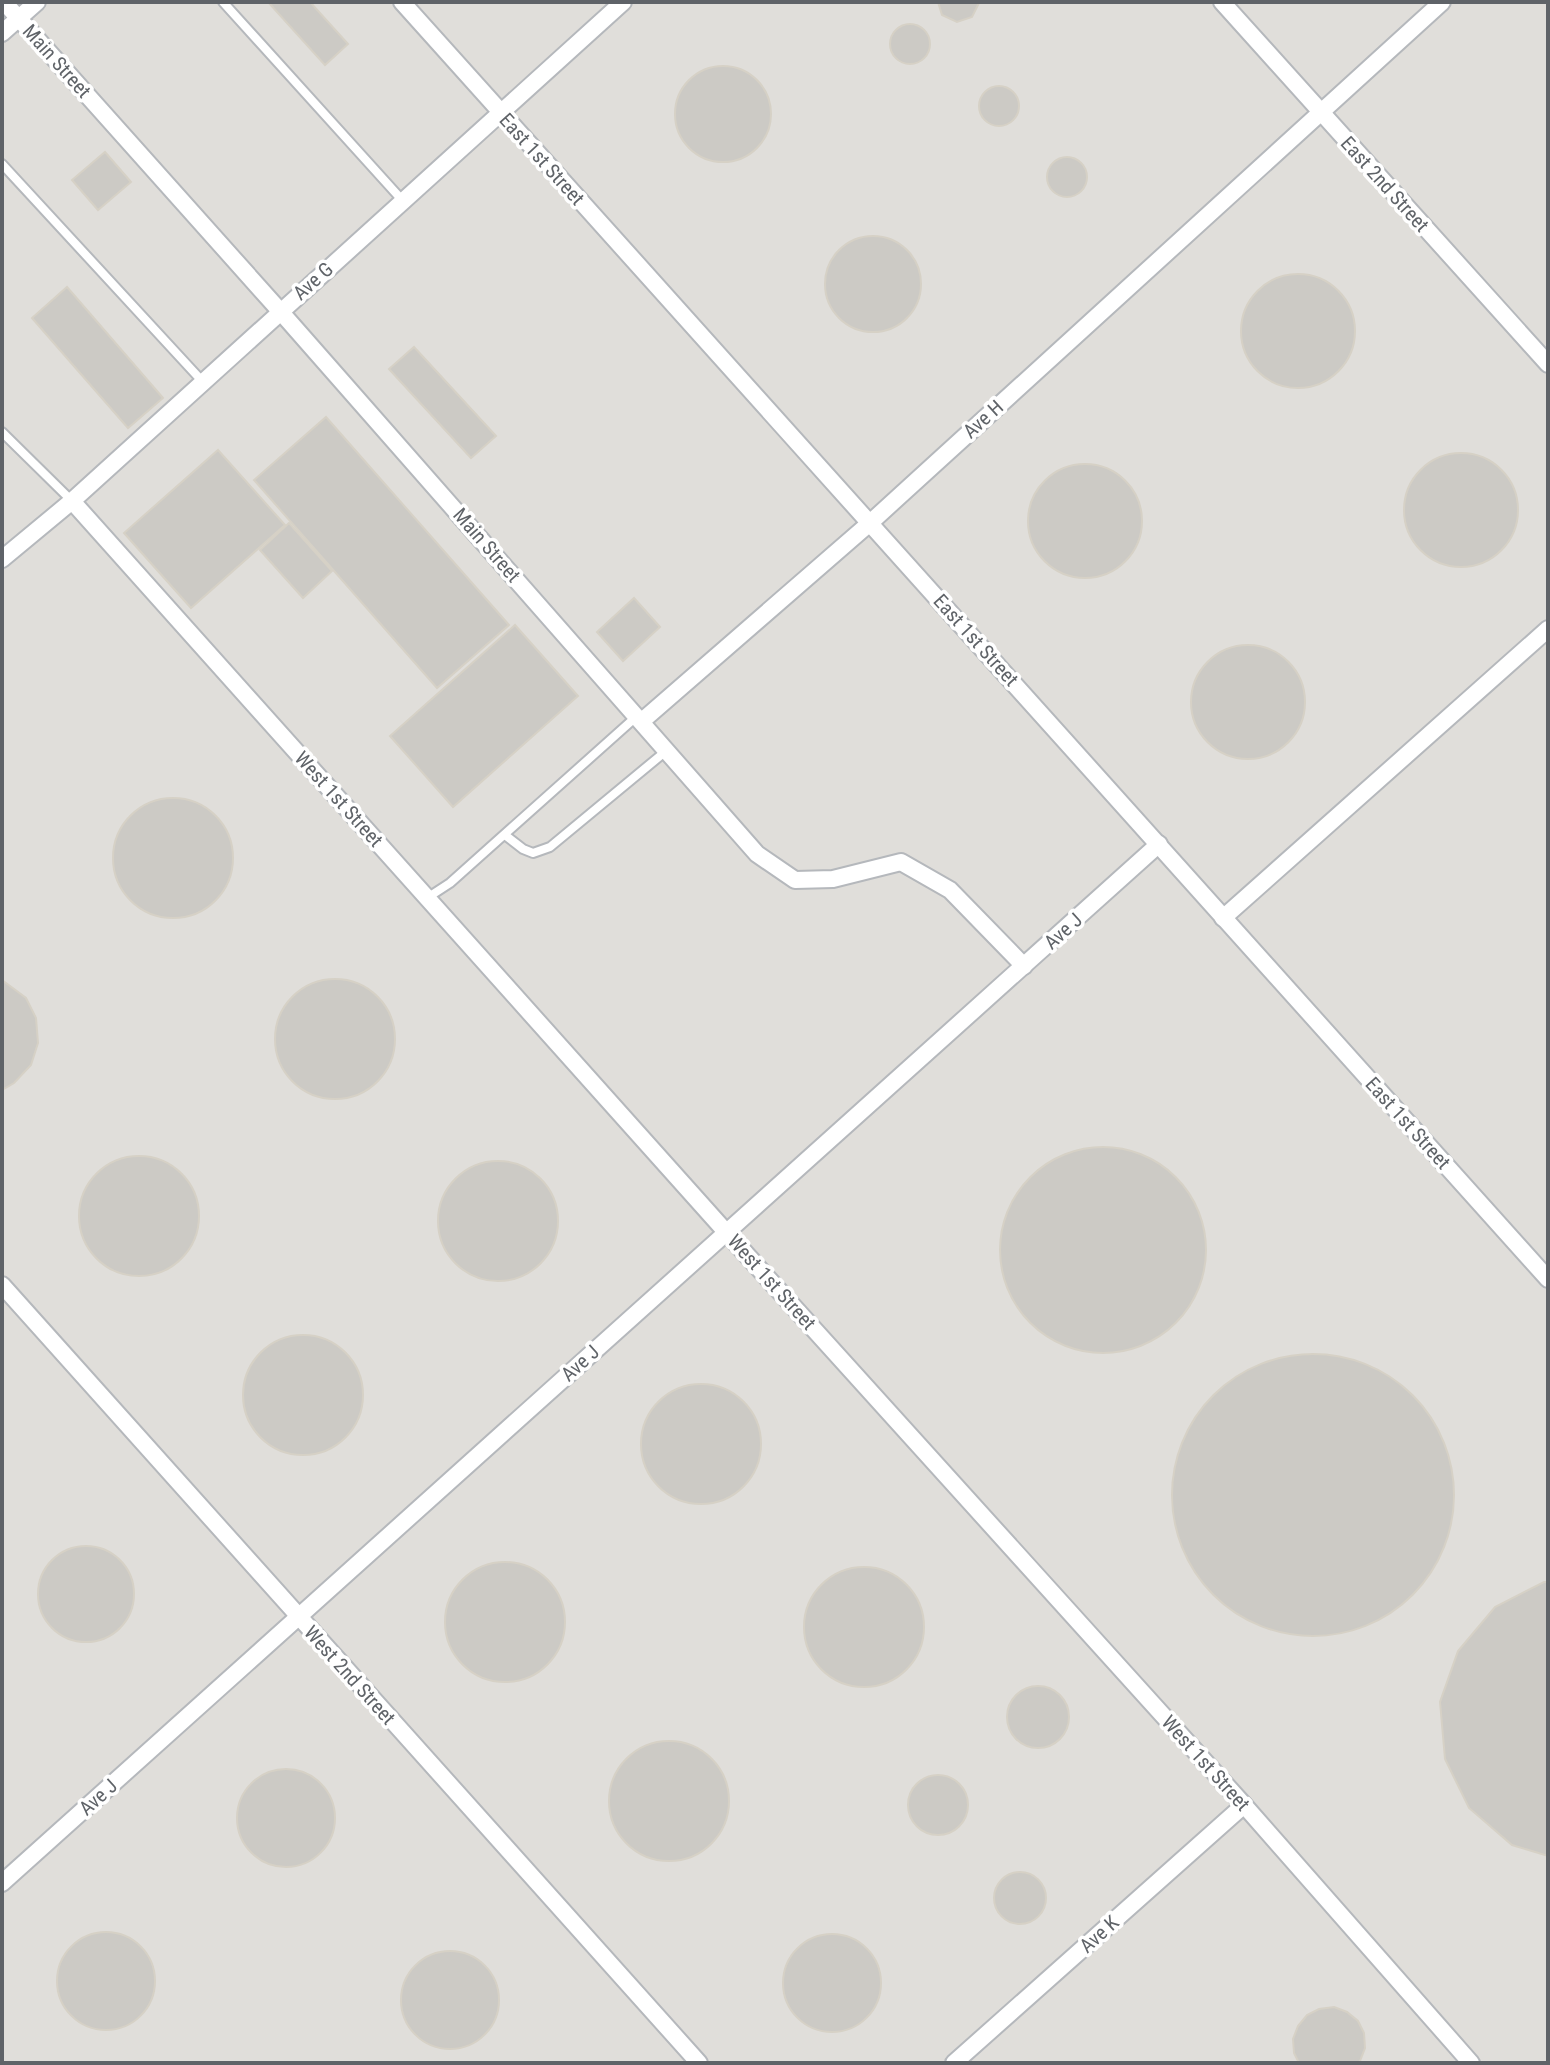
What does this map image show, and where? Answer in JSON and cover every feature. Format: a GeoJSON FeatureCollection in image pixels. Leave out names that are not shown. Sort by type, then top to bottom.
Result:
{"type":"FeatureCollection","features":[{"type":"Feature","properties":{"kind":"street","name":"Main Street"},"geometry":{"type":"LineString","coordinates":[[4,2],[757,854],[795,880],[833,879],[901,862],[950,890],[1024,966]]}},
{"type":"Feature","properties":{"kind":"street"},"geometry":{"type":"LineString","coordinates":[[2,33],[37,2]]}},
{"type":"Feature","properties":{"kind":"street","name":"East 1st Street"},"geometry":{"type":"LineString","coordinates":[[402,2],[1548,1279]]}},
{"type":"Feature","properties":{"kind":"street","name":"Ave G"},"geometry":{"type":"LineString","coordinates":[[2,559],[72,501],[623,2]]}},
{"type":"Feature","properties":{"kind":"street","name":"East 2nd Street"},"geometry":{"type":"LineString","coordinates":[[1222,2],[1548,364]]}},
{"type":"Feature","properties":{"kind":"street","name":"Ave H"},"geometry":{"type":"LineString","coordinates":[[640,719],[871,522],[1442,2]]}},
{"type":"Feature","properties":{"kind":"street","name":"West 1st Street"},"geometry":{"type":"LineString","coordinates":[[72,501],[1244,1805],[1471,2063]]}},
{"type":"Feature","properties":{"kind":"street"},"geometry":{"type":"LineString","coordinates":[[1223,918],[1548,629]]}},
{"type":"Feature","properties":{"kind":"street","name":"Ave J"},"geometry":{"type":"LineString","coordinates":[[2,1883],[1159,844]]}},
{"type":"Feature","properties":{"kind":"street","name":"West 2nd Street"},"geometry":{"type":"LineString","coordinates":[[2,1285],[699,2063]]}},
{"type":"Feature","properties":{"kind":"street","name":"Ave K"},"geometry":{"type":"LineString","coordinates":[[954,2063],[1244,1805]]}},
{"type":"Feature","properties":{"kind":"lane"},"geometry":{"type":"LineString","coordinates":[[223,2],[403,201]]}},
{"type":"Feature","properties":{"kind":"lane"},"geometry":{"type":"LineString","coordinates":[[2,164],[203,382]]}},
{"type":"Feature","properties":{"kind":"lane"},"geometry":{"type":"LineString","coordinates":[[2,432],[72,501]]}},
{"type":"Feature","properties":{"kind":"lane"},"geometry":{"type":"LineString","coordinates":[[427,898],[450,883],[640,719]]}},
{"type":"Feature","properties":{"kind":"lane"},"geometry":{"type":"LineString","coordinates":[[505,835],[533,853],[550,847],[667,750]]}},
{"type":"Feature","properties":{"kind":"shaded area"},"geometry":{"type":"Polygon","coordinates":[[[2,2],[1548,2],[1548,2063],[2,2063],[2,2]]]}},
{"type":"Feature","properties":{"kind":"building"},"geometry":{"type":"Polygon","coordinates":[[[268,2],[310,2],[348,44],[325,65],[268,2]]]}},
{"type":"Feature","properties":{"kind":"building"},"geometry":{"type":"Polygon","coordinates":[[[938,2],[979,3],[972,17],[957,22],[942,15],[938,2]]]}},
{"type":"Feature","properties":{"kind":"building"},"geometry":{"type":"Polygon","coordinates":[[[910,24],[924,30],[930,44],[924,58],[910,64],[896,58],[890,44],[896,30],[910,24]]]}},
{"type":"Feature","properties":{"kind":"building"},"geometry":{"type":"Polygon","coordinates":[[[723,66],[741,70],[757,80],[767,96],[771,114],[767,132],[757,148],[741,158],[723,162],[705,158],[689,148],[679,132],[675,114],[679,96],[689,80],[705,70],[723,66]]]}},
{"type":"Feature","properties":{"kind":"building"},"geometry":{"type":"Polygon","coordinates":[[[999,86],[1013,92],[1019,106],[1013,120],[999,126],[985,120],[979,106],[985,92],[999,86]]]}},
{"type":"Feature","properties":{"kind":"building"},"geometry":{"type":"Polygon","coordinates":[[[105,152],[131,182],[98,210],[72,180],[105,152]]]}},
{"type":"Feature","properties":{"kind":"building"},"geometry":{"type":"Polygon","coordinates":[[[1067,157],[1081,163],[1087,177],[1081,191],[1067,197],[1053,191],[1047,177],[1053,163],[1067,157]]]}},
{"type":"Feature","properties":{"kind":"building"},"geometry":{"type":"Polygon","coordinates":[[[873,236],[891,240],[907,250],[917,266],[921,284],[917,302],[907,318],[891,328],[873,332],[855,328],[839,318],[829,302],[825,284],[829,266],[839,250],[855,240],[873,236]]]}},
{"type":"Feature","properties":{"kind":"building"},"geometry":{"type":"Polygon","coordinates":[[[1298,274],[1320,278],[1339,290],[1351,309],[1355,331],[1351,353],[1339,372],[1320,384],[1298,388],[1276,384],[1257,372],[1245,353],[1241,331],[1245,309],[1257,290],[1276,278],[1298,274]]]}},
{"type":"Feature","properties":{"kind":"building"},"geometry":{"type":"Polygon","coordinates":[[[67,287],[163,398],[128,428],[32,318],[67,287]]]}},
{"type":"Feature","properties":{"kind":"building"},"geometry":{"type":"Polygon","coordinates":[[[414,347],[496,436],[471,458],[389,369],[414,347]]]}},
{"type":"Feature","properties":{"kind":"building"},"geometry":{"type":"Polygon","coordinates":[[[326,417],[509,625],[437,688],[254,480],[326,417]]]}},
{"type":"Feature","properties":{"kind":"building"},"geometry":{"type":"Polygon","coordinates":[[[218,450],[285,525],[191,608],[124,533],[218,450]]]}},
{"type":"Feature","properties":{"kind":"building"},"geometry":{"type":"Polygon","coordinates":[[[1461,453],[1483,457],[1502,469],[1514,488],[1518,510],[1514,532],[1502,551],[1483,563],[1461,567],[1439,563],[1420,551],[1408,532],[1404,510],[1408,488],[1420,469],[1439,457],[1461,453]]]}},
{"type":"Feature","properties":{"kind":"building"},"geometry":{"type":"Polygon","coordinates":[[[1085,464],[1107,468],[1126,480],[1138,499],[1142,521],[1138,543],[1126,562],[1107,574],[1085,578],[1063,574],[1044,562],[1032,543],[1028,521],[1032,499],[1044,480],[1063,468],[1085,464]]]}},
{"type":"Feature","properties":{"kind":"building"},"geometry":{"type":"Polygon","coordinates":[[[289,523],[332,571],[303,598],[260,550],[289,523]]]}},
{"type":"Feature","properties":{"kind":"building"},"geometry":{"type":"Polygon","coordinates":[[[634,598],[660,627],[623,661],[597,632],[634,598]]]}},
{"type":"Feature","properties":{"kind":"building"},"geometry":{"type":"Polygon","coordinates":[[[515,625],[578,696],[453,807],[390,736],[515,625]]]}},
{"type":"Feature","properties":{"kind":"building"},"geometry":{"type":"Polygon","coordinates":[[[1248,645],[1270,649],[1289,661],[1301,680],[1305,702],[1301,724],[1289,743],[1270,755],[1248,759],[1226,755],[1207,743],[1195,724],[1191,702],[1195,680],[1207,661],[1226,649],[1248,645]]]}},
{"type":"Feature","properties":{"kind":"building"},"geometry":{"type":"Polygon","coordinates":[[[173,798],[196,803],[215,816],[228,835],[233,858],[228,881],[215,900],[196,913],[173,918],[150,913],[131,900],[118,881],[113,858],[118,835],[131,816],[150,803],[173,798]]]}},
{"type":"Feature","properties":{"kind":"building"},"geometry":{"type":"Polygon","coordinates":[[[335,979],[358,984],[377,997],[390,1016],[395,1039],[390,1062],[377,1081],[358,1094],[335,1099],[312,1094],[293,1081],[280,1062],[275,1039],[280,1016],[293,997],[312,984],[335,979]]]}},
{"type":"Feature","properties":{"kind":"building"},"geometry":{"type":"Polygon","coordinates":[[[2,980],[26,998],[36,1018],[38,1043],[31,1065],[14,1083],[2,1090],[2,980]]]}},
{"type":"Feature","properties":{"kind":"building"},"geometry":{"type":"Polygon","coordinates":[[[1103,1147],[1142,1155],[1176,1177],[1198,1211],[1206,1250],[1198,1289],[1176,1323],[1142,1345],[1103,1353],[1064,1345],[1030,1323],[1008,1289],[1000,1250],[1008,1211],[1030,1177],[1064,1155],[1103,1147]]]}},
{"type":"Feature","properties":{"kind":"building"},"geometry":{"type":"Polygon","coordinates":[[[139,1156],[162,1161],[181,1174],[194,1193],[199,1216],[194,1239],[181,1258],[162,1271],[139,1276],[116,1271],[97,1258],[84,1239],[79,1216],[84,1193],[97,1174],[116,1161],[139,1156]]]}},
{"type":"Feature","properties":{"kind":"building"},"geometry":{"type":"Polygon","coordinates":[[[498,1161],[521,1166],[540,1179],[553,1198],[558,1221],[553,1244],[540,1263],[521,1276],[498,1281],[475,1276],[456,1263],[443,1244],[438,1221],[443,1198],[456,1179],[475,1166],[498,1161]]]}},
{"type":"Feature","properties":{"kind":"building"},"geometry":{"type":"Polygon","coordinates":[[[303,1335],[326,1340],[345,1353],[358,1372],[363,1395],[358,1418],[345,1437],[326,1450],[303,1455],[280,1450],[261,1437],[248,1418],[243,1395],[248,1372],[261,1353],[280,1340],[303,1335]]]}},
{"type":"Feature","properties":{"kind":"building"},"geometry":{"type":"Polygon","coordinates":[[[1313,1354],[1341,1357],[1367,1365],[1413,1395],[1443,1441],[1451,1467],[1454,1495],[1451,1523],[1443,1549],[1413,1595],[1367,1625],[1341,1633],[1313,1636],[1285,1633],[1259,1625],[1213,1595],[1183,1549],[1175,1523],[1172,1495],[1175,1467],[1183,1441],[1213,1395],[1259,1365],[1285,1357],[1313,1354]]]}},
{"type":"Feature","properties":{"kind":"building"},"geometry":{"type":"Polygon","coordinates":[[[701,1384],[724,1389],[743,1402],[756,1421],[761,1444],[756,1467],[743,1486],[724,1499],[701,1504],[678,1499],[659,1486],[646,1467],[641,1444],[646,1421],[659,1402],[678,1389],[701,1384]]]}},
{"type":"Feature","properties":{"kind":"building"},"geometry":{"type":"Polygon","coordinates":[[[86,1546],[104,1549],[120,1560],[131,1576],[134,1594],[131,1612],[120,1628],[104,1639],[86,1642],[68,1639],[52,1628],[41,1612],[38,1594],[41,1576],[52,1560],[68,1549],[86,1546]]]}},
{"type":"Feature","properties":{"kind":"building"},"geometry":{"type":"Polygon","coordinates":[[[505,1562],[528,1567],[547,1580],[560,1599],[565,1622],[560,1645],[547,1664],[528,1677],[505,1682],[482,1677],[463,1664],[450,1645],[445,1622],[450,1599],[463,1580],[482,1567],[505,1562]]]}},
{"type":"Feature","properties":{"kind":"building"},"geometry":{"type":"Polygon","coordinates":[[[864,1567],[887,1572],[906,1585],[919,1604],[924,1627],[919,1650],[906,1669],[887,1682],[864,1687],[841,1682],[822,1669],[809,1650],[804,1627],[809,1604],[822,1585],[841,1572],[864,1567]]]}},
{"type":"Feature","properties":{"kind":"building"},"geometry":{"type":"Polygon","coordinates":[[[1548,1582],[1548,1856],[1512,1845],[1469,1808],[1445,1759],[1440,1702],[1458,1651],[1495,1607],[1548,1582]]]}},
{"type":"Feature","properties":{"kind":"building"},"geometry":{"type":"Polygon","coordinates":[[[1038,1686],[1060,1695],[1069,1717],[1060,1739],[1038,1748],[1016,1739],[1007,1717],[1016,1695],[1038,1686]]]}},
{"type":"Feature","properties":{"kind":"building"},"geometry":{"type":"Polygon","coordinates":[[[669,1741],[692,1746],[711,1759],[724,1778],[729,1801],[724,1824],[711,1843],[692,1856],[669,1861],[646,1856],[627,1843],[614,1824],[609,1801],[614,1778],[627,1759],[646,1746],[669,1741]]]}},
{"type":"Feature","properties":{"kind":"building"},"geometry":{"type":"Polygon","coordinates":[[[286,1769],[305,1773],[321,1783],[331,1799],[335,1818],[331,1837],[321,1853],[305,1863],[286,1867],[267,1863],[251,1853],[241,1837],[237,1818],[241,1799],[251,1783],[267,1773],[286,1769]]]}},
{"type":"Feature","properties":{"kind":"building"},"geometry":{"type":"Polygon","coordinates":[[[938,1775],[960,1783],[968,1805],[960,1827],[938,1835],[916,1827],[908,1805],[916,1783],[938,1775]]]}},
{"type":"Feature","properties":{"kind":"building"},"geometry":{"type":"Polygon","coordinates":[[[1020,1872],[1038,1880],[1046,1898],[1038,1916],[1020,1924],[1002,1916],[994,1898],[1002,1880],[1020,1872]]]}},
{"type":"Feature","properties":{"kind":"building"},"geometry":{"type":"Polygon","coordinates":[[[106,1932],[125,1936],[141,1946],[151,1962],[155,1981],[151,2000],[141,2016],[125,2026],[106,2030],[87,2026],[71,2016],[61,2000],[57,1981],[61,1962],[71,1946],[87,1936],[106,1932]]]}},
{"type":"Feature","properties":{"kind":"building"},"geometry":{"type":"Polygon","coordinates":[[[832,1934],[851,1938],[867,1948],[877,1964],[881,1983],[877,2002],[867,2018],[851,2028],[832,2032],[813,2028],[797,2018],[787,2002],[783,1983],[787,1964],[797,1948],[813,1938],[832,1934]]]}},
{"type":"Feature","properties":{"kind":"building"},"geometry":{"type":"Polygon","coordinates":[[[450,1951],[469,1955],[485,1965],[495,1981],[499,2000],[495,2019],[485,2035],[469,2045],[450,2049],[431,2045],[415,2035],[405,2019],[401,2000],[405,1981],[415,1965],[431,1955],[450,1951]]]}},
{"type":"Feature","properties":{"kind":"building"},"geometry":{"type":"Polygon","coordinates":[[[1334,2007],[1358,2021],[1364,2033],[1365,2048],[1360,2061],[1299,2063],[1294,2053],[1293,2039],[1298,2026],[1307,2015],[1334,2007]]]}}]}
